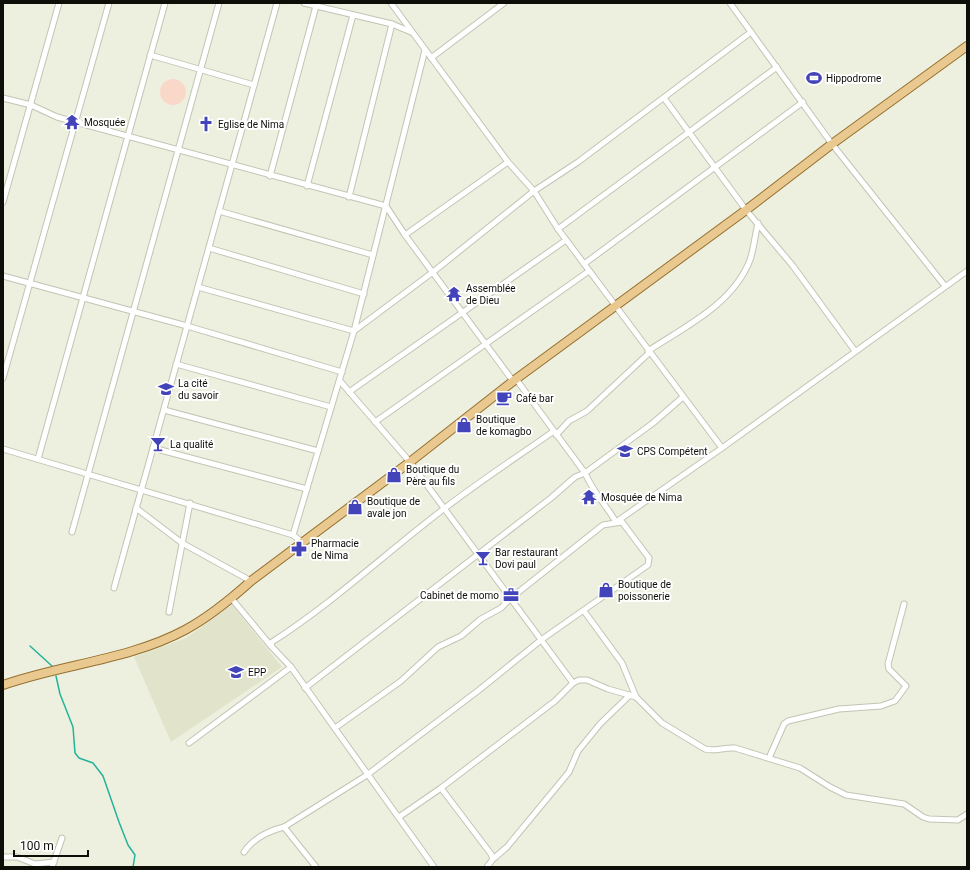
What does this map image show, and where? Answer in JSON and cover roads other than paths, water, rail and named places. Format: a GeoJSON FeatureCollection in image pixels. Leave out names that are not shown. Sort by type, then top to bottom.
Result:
{"type":"FeatureCollection","features":[{"type":"Feature","properties":{"kind":"main road"},"geometry":{"type":"LineString","coordinates":[[3,685],[134,650],[174,635],[192,625],[232,598],[251,581],[410,462],[514,380],[746,210],[832,144],[967,46]]}},
{"type":"Feature","properties":{"kind":"street"},"geometry":{"type":"LineString","coordinates":[[3,202],[59,3]]}},
{"type":"Feature","properties":{"kind":"street"},"geometry":{"type":"LineString","coordinates":[[3,378],[109,3]]}},
{"type":"Feature","properties":{"kind":"street"},"geometry":{"type":"LineString","coordinates":[[38,459],[165,3]]}},
{"type":"Feature","properties":{"kind":"street"},"geometry":{"type":"LineString","coordinates":[[72,532],[87,473],[219,3]]}},
{"type":"Feature","properties":{"kind":"street"},"geometry":{"type":"LineString","coordinates":[[114,588],[277,3]]}},
{"type":"Feature","properties":{"kind":"street"},"geometry":{"type":"LineString","coordinates":[[304,3],[392,24],[412,32]]}},
{"type":"Feature","properties":{"kind":"street"},"geometry":{"type":"LineString","coordinates":[[391,3],[508,162],[534,191],[558,229],[614,306],[722,448]]}},
{"type":"Feature","properties":{"kind":"street"},"geometry":{"type":"LineString","coordinates":[[432,58],[504,3]]}},
{"type":"Feature","properties":{"kind":"street"},"geometry":{"type":"LineString","coordinates":[[730,3],[832,144],[945,286]]}},
{"type":"Feature","properties":{"kind":"street"},"geometry":{"type":"LineString","coordinates":[[270,176],[316,6]]}},
{"type":"Feature","properties":{"kind":"street"},"geometry":{"type":"LineString","coordinates":[[306,186],[353,15]]}},
{"type":"Feature","properties":{"kind":"street"},"geometry":{"type":"LineString","coordinates":[[349,197],[392,24]]}},
{"type":"Feature","properties":{"kind":"street"},"geometry":{"type":"LineString","coordinates":[[354,331],[433,272],[534,191],[578,162],[751,32]]}},
{"type":"Feature","properties":{"kind":"street"},"geometry":{"type":"LineString","coordinates":[[293,535],[354,331],[425,50]]}},
{"type":"Feature","properties":{"kind":"street"},"geometry":{"type":"LineString","coordinates":[[150,55],[254,85]]}},
{"type":"Feature","properties":{"kind":"street"},"geometry":{"type":"LineString","coordinates":[[558,229],[777,67]]}},
{"type":"Feature","properties":{"kind":"street"},"geometry":{"type":"LineString","coordinates":[[3,98],[30,105],[57,117],[306,186],[386,206],[405,235],[485,344],[585,473],[592,490],[605,505],[616,522]]}},
{"type":"Feature","properties":{"kind":"street"},"geometry":{"type":"LineString","coordinates":[[664,98],[746,210],[793,266],[855,351]]}},
{"type":"Feature","properties":{"kind":"street"},"geometry":{"type":"LineString","coordinates":[[584,264],[803,102]]}},
{"type":"Feature","properties":{"kind":"street"},"geometry":{"type":"LineString","coordinates":[[405,235],[508,162]]}},
{"type":"Feature","properties":{"kind":"street"},"geometry":{"type":"LineString","coordinates":[[219,211],[373,255]]}},
{"type":"Feature","properties":{"kind":"street"},"geometry":{"type":"LineString","coordinates":[[271,646],[272,642],[353,582],[444,508],[508,461],[555,433],[569,421],[587,411],[649,351],[716,306],[729,293],[750,260],[758,223]]}},
{"type":"Feature","properties":{"kind":"street"},"geometry":{"type":"LineString","coordinates":[[349,392],[566,240]]}},
{"type":"Feature","properties":{"kind":"street"},"geometry":{"type":"LineString","coordinates":[[209,248],[364,294]]}},
{"type":"Feature","properties":{"kind":"street"},"geometry":{"type":"LineString","coordinates":[[375,422],[589,271]]}},
{"type":"Feature","properties":{"kind":"street"},"geometry":{"type":"LineString","coordinates":[[616,522],[722,448],[967,271]]}},
{"type":"Feature","properties":{"kind":"street"},"geometry":{"type":"LineString","coordinates":[[3,276],[187,326],[342,372]]}},
{"type":"Feature","properties":{"kind":"street"},"geometry":{"type":"LineString","coordinates":[[198,287],[354,331]]}},
{"type":"Feature","properties":{"kind":"street"},"geometry":{"type":"LineString","coordinates":[[176,364],[331,408]]}},
{"type":"Feature","properties":{"kind":"street"},"geometry":{"type":"LineString","coordinates":[[340,381],[410,462],[573,683]]}},
{"type":"Feature","properties":{"kind":"street"},"geometry":{"type":"LineString","coordinates":[[305,688],[551,498],[575,477],[585,473],[643,431],[683,396]]}},
{"type":"Feature","properties":{"kind":"street"},"geometry":{"type":"LineString","coordinates":[[164,410],[318,451]]}},
{"type":"Feature","properties":{"kind":"street"},"geometry":{"type":"LineString","coordinates":[[153,448],[307,489]]}},
{"type":"Feature","properties":{"kind":"street"},"geometry":{"type":"LineString","coordinates":[[3,449],[190,503],[293,535],[303,543]]}},
{"type":"Feature","properties":{"kind":"street"},"geometry":{"type":"LineString","coordinates":[[575,477],[579,466]]}},
{"type":"Feature","properties":{"kind":"street"},"geometry":{"type":"LineString","coordinates":[[168,612],[190,503]]}},
{"type":"Feature","properties":{"kind":"street"},"geometry":{"type":"LineString","coordinates":[[136,508],[182,543],[251,581]]}},
{"type":"Feature","properties":{"kind":"street"},"geometry":{"type":"LineString","coordinates":[[244,852],[250,843],[261,836],[273,829],[284,827],[367,775],[479,690],[541,640],[584,611],[650,562],[649,558],[622,522],[603,525],[511,598],[501,608],[481,618],[461,636],[438,647],[401,681],[335,728]]}},
{"type":"Feature","properties":{"kind":"street"},"geometry":{"type":"LineString","coordinates":[[232,598],[271,646],[291,667],[335,728],[342,741],[399,817],[434,867]]}},
{"type":"Feature","properties":{"kind":"street"},"geometry":{"type":"LineString","coordinates":[[769,758],[784,724],[788,721],[840,708],[881,706],[895,701],[900,696],[906,686],[889,669],[888,664],[904,604]]}},
{"type":"Feature","properties":{"kind":"street"},"geometry":{"type":"LineString","coordinates":[[584,611],[622,663],[636,698]]}},
{"type":"Feature","properties":{"kind":"street"},"geometry":{"type":"LineString","coordinates":[[189,743],[291,667]]}},
{"type":"Feature","properties":{"kind":"street"},"geometry":{"type":"LineString","coordinates":[[399,817],[441,788],[555,701],[573,683],[579,680],[587,680],[608,689],[636,698],[662,723],[705,749],[712,751],[727,747],[735,748],[769,758],[800,768],[846,795],[904,804],[923,817],[929,819],[958,820],[967,814]]}},
{"type":"Feature","properties":{"kind":"street"},"geometry":{"type":"LineString","coordinates":[[488,867],[493,859],[507,847],[569,772],[578,751],[600,724],[630,695]]}},
{"type":"Feature","properties":{"kind":"street"},"geometry":{"type":"LineString","coordinates":[[441,788],[492,854],[493,859]]}},
{"type":"Feature","properties":{"kind":"street"},"geometry":{"type":"LineString","coordinates":[[284,827],[316,867]]}},
{"type":"Feature","properties":{"kind":"street"},"geometry":{"type":"LineString","coordinates":[[3,857],[17,857],[36,864],[53,864],[62,838]]}},
{"type":"Feature","properties":{"kind":"waterway"},"geometry":{"type":"LineString","coordinates":[[30,646],[52,666]]}},
{"type":"Feature","properties":{"kind":"waterway"},"geometry":{"type":"LineString","coordinates":[[56,676],[60,694],[73,727],[75,753],[79,758],[93,763],[103,776],[128,845],[135,855],[133,867]]}},
{"type":"Feature","properties":{"kind":"place","name":"Hippodrome"},"geometry":{"type":"Point","coordinates":[814,78]}},
{"type":"Feature","properties":{"kind":"place","name":"Mosquée"},"geometry":{"type":"Point","coordinates":[72,122]}},
{"type":"Feature","properties":{"kind":"place","name":"Eglise de Nima"},"geometry":{"type":"Point","coordinates":[206,124]}},
{"type":"Feature","properties":{"kind":"place","name":"Assemblée de Dieu"},"geometry":{"type":"Point","coordinates":[454,294]}},
{"type":"Feature","properties":{"kind":"place","name":"La cité du savoir"},"geometry":{"type":"Point","coordinates":[166,389]}},
{"type":"Feature","properties":{"kind":"place","name":"Café bar"},"geometry":{"type":"Point","coordinates":[504,398]}},
{"type":"Feature","properties":{"kind":"place","name":"Boutique de komagbo"},"geometry":{"type":"Point","coordinates":[464,425]}},
{"type":"Feature","properties":{"kind":"place","name":"La qualité"},"geometry":{"type":"Point","coordinates":[158,444]}},
{"type":"Feature","properties":{"kind":"place","name":"CPS Compétent"},"geometry":{"type":"Point","coordinates":[625,451]}},
{"type":"Feature","properties":{"kind":"place","name":"Boutique du Père au fils"},"geometry":{"type":"Point","coordinates":[394,475]}},
{"type":"Feature","properties":{"kind":"place","name":"Mosquée de Nima"},"geometry":{"type":"Point","coordinates":[589,497]}},
{"type":"Feature","properties":{"kind":"place","name":"Boutique de avale jon"},"geometry":{"type":"Point","coordinates":[355,507]}},
{"type":"Feature","properties":{"kind":"place","name":"Pharmacie de Nima"},"geometry":{"type":"Point","coordinates":[299,549]}},
{"type":"Feature","properties":{"kind":"place","name":"Bar restaurant Dovi paul"},"geometry":{"type":"Point","coordinates":[483,558]}},
{"type":"Feature","properties":{"kind":"place","name":"Boutique de poissonerie"},"geometry":{"type":"Point","coordinates":[606,590]}},
{"type":"Feature","properties":{"kind":"place","name":"Cabinet de momo"},"geometry":{"type":"Point","coordinates":[511,595]}},
{"type":"Feature","properties":{"kind":"place","name":"EPP"},"geometry":{"type":"Point","coordinates":[236,672]}}]}
